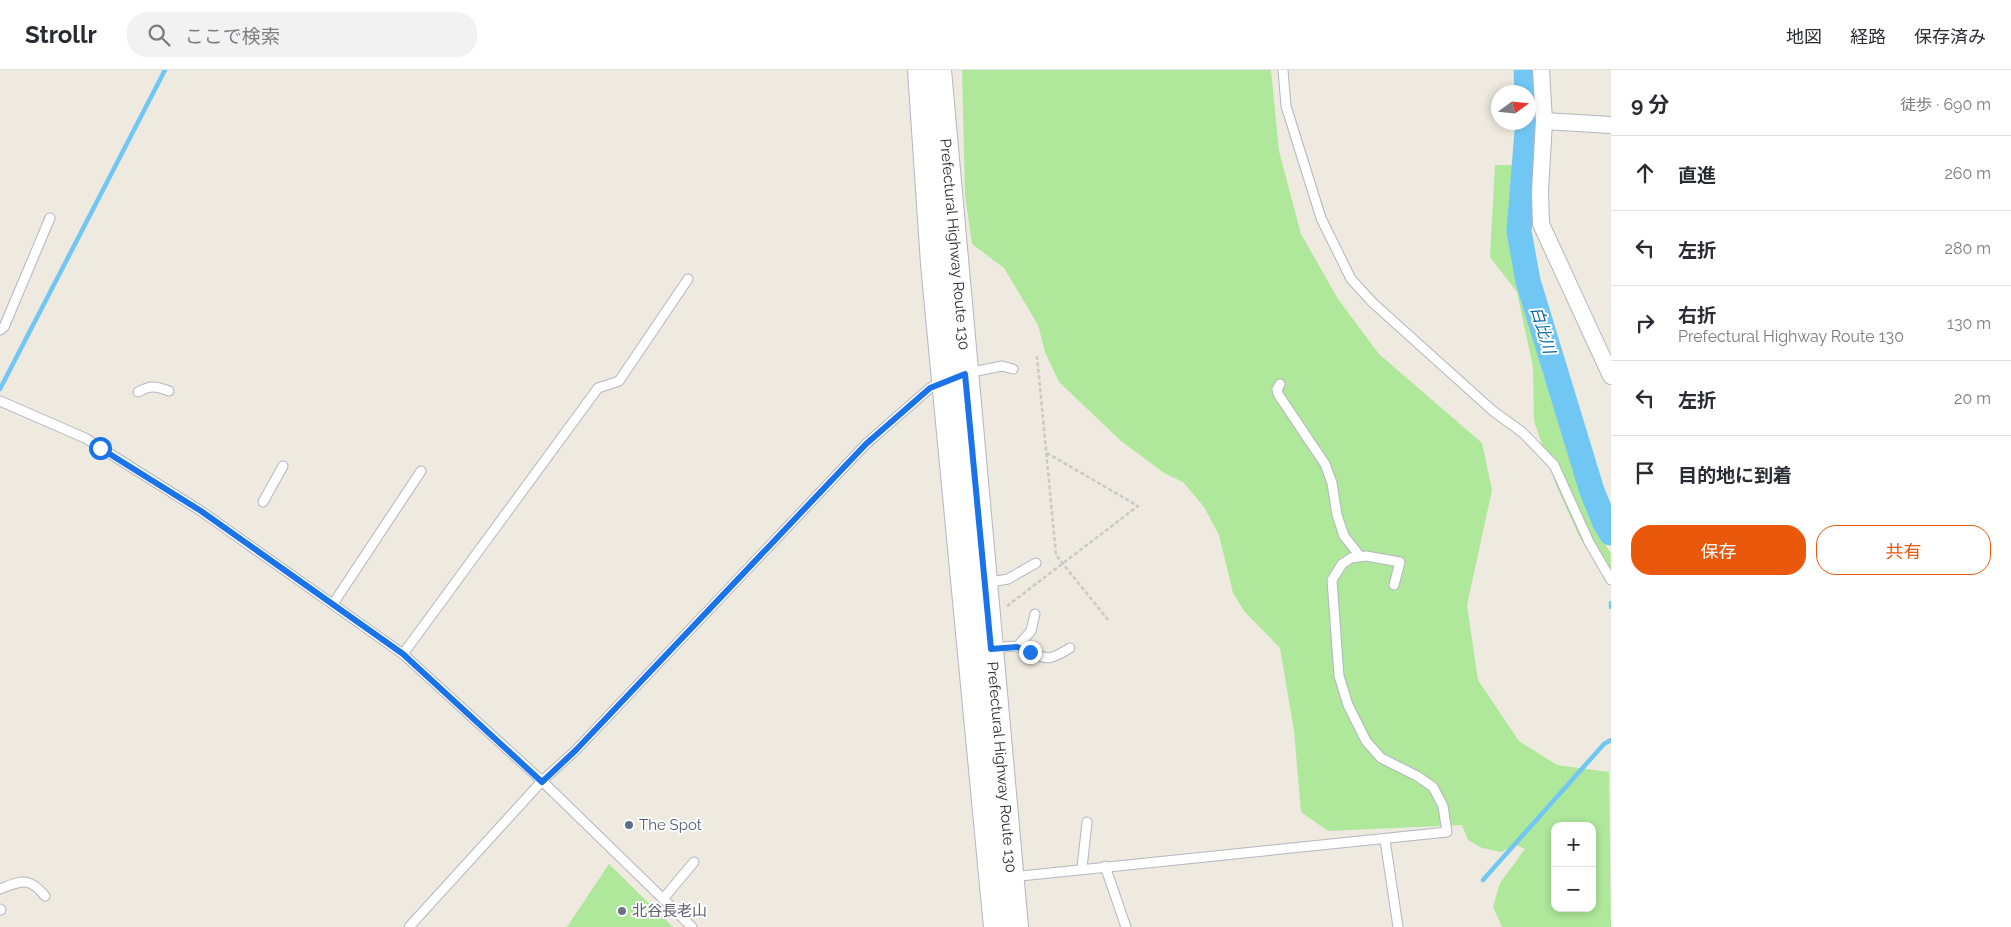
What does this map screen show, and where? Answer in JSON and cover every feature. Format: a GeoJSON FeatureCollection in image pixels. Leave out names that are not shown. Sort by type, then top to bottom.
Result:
{"type":"FeatureCollection","features":[{"type":"Feature","properties":{"kind":"main road"},"geometry":{"type":"LineString","coordinates":[[906,70],[937,166]]}},
{"type":"Feature","properties":{"kind":"main road","name":"Prefectural Highway Route 130"},"geometry":{"type":"LineString","coordinates":[[920,70],[937,166]]}},
{"type":"Feature","properties":{"kind":"main road","name":"Prefectural Highway Route 130"},"geometry":{"type":"LineString","coordinates":[[939,70],[933,264],[954,377],[985,583],[991,649],[1002,879],[996,927]]}},
{"type":"Feature","properties":{"kind":"main road"},"geometry":{"type":"LineString","coordinates":[[937,166],[951,127],[948,70]]}},
{"type":"Feature","properties":{"kind":"main road","name":"Prefectural Highway Route 130"},"geometry":{"type":"LineString","coordinates":[[954,377],[1002,879],[1016,927]]}},
{"type":"Feature","properties":{"kind":"street"},"geometry":{"type":"LineString","coordinates":[[1542,70],[1544,121],[1540,192],[1541,224],[1611,376]]}},
{"type":"Feature","properties":{"kind":"street"},"geometry":{"type":"LineString","coordinates":[[1544,121],[1611,125]]}},
{"type":"Feature","properties":{"kind":"lane"},"geometry":{"type":"LineString","coordinates":[[1283,70],[1286,106],[1318,209],[1351,279],[1373,303],[1493,411],[1522,432],[1554,465],[1589,542],[1611,580]]}},
{"type":"Feature","properties":{"kind":"lane"},"geometry":{"type":"LineString","coordinates":[[0,330],[4,327],[50,218]]}},
{"type":"Feature","properties":{"kind":"lane"},"geometry":{"type":"LineString","coordinates":[[403,654],[598,388],[619,381],[688,279]]}},
{"type":"Feature","properties":{"kind":"lane"},"geometry":{"type":"LineString","coordinates":[[409,927],[542,782],[576,750],[866,444],[930,388],[954,377],[1002,366],[1013,369]]}},
{"type":"Feature","properties":{"kind":"lane"},"geometry":{"type":"LineString","coordinates":[[1280,384],[1277,388],[1278,394],[1325,464],[1332,483],[1337,516],[1344,536],[1360,556]]}},
{"type":"Feature","properties":{"kind":"lane"},"geometry":{"type":"LineString","coordinates":[[138,392],[148,387],[156,386],[169,391]]}},
{"type":"Feature","properties":{"kind":"lane"},"geometry":{"type":"LineString","coordinates":[[0,401],[85,438],[193,505],[403,654],[542,782],[692,927]]}},
{"type":"Feature","properties":{"kind":"lane"},"geometry":{"type":"LineString","coordinates":[[263,502],[283,466]]}},
{"type":"Feature","properties":{"kind":"lane"},"geometry":{"type":"LineString","coordinates":[[333,604],[421,471]]}},
{"type":"Feature","properties":{"kind":"lane"},"geometry":{"type":"LineString","coordinates":[[1002,879],[1082,868],[1384,840],[1447,832],[1442,806],[1433,787],[1418,776],[1381,758],[1366,740],[1344,690],[1338,667],[1332,580],[1342,564],[1351,558],[1360,556],[1400,562],[1394,585]]}},
{"type":"Feature","properties":{"kind":"lane"},"geometry":{"type":"LineString","coordinates":[[985,583],[1008,580],[1036,563]]}},
{"type":"Feature","properties":{"kind":"lane"},"geometry":{"type":"LineString","coordinates":[[1017,647],[1031,630],[1035,614]]}},
{"type":"Feature","properties":{"kind":"lane"},"geometry":{"type":"LineString","coordinates":[[991,649],[1017,647],[1038,657],[1047,658],[1057,656],[1070,648]]}},
{"type":"Feature","properties":{"kind":"lane"},"geometry":{"type":"LineString","coordinates":[[1082,868],[1087,822]]}},
{"type":"Feature","properties":{"kind":"lane"},"geometry":{"type":"LineString","coordinates":[[1384,840],[1398,927]]}},
{"type":"Feature","properties":{"kind":"lane"},"geometry":{"type":"LineString","coordinates":[[663,899],[694,862]]}},
{"type":"Feature","properties":{"kind":"lane"},"geometry":{"type":"LineString","coordinates":[[1105,866],[1126,927]]}},
{"type":"Feature","properties":{"kind":"lane"},"geometry":{"type":"LineString","coordinates":[[0,889],[19,882],[29,882],[38,887],[45,896]]}},
{"type":"Feature","properties":{"kind":"path"},"geometry":{"type":"LineString","coordinates":[[1037,356],[1056,555],[1108,620]]}},
{"type":"Feature","properties":{"kind":"path"},"geometry":{"type":"LineString","coordinates":[[1007,606],[1062,562],[1138,506],[1047,453]]}},
{"type":"Feature","properties":{"kind":"green space"},"geometry":{"type":"Polygon","coordinates":[[[962,70],[1271,70],[1279,151],[1301,234],[1338,299],[1379,354],[1482,443],[1492,490],[1467,605],[1478,680],[1519,741],[1557,765],[1609,772],[1611,927],[1502,927],[1493,907],[1500,883],[1525,849],[1516,845],[1501,852],[1482,848],[1468,840],[1462,825],[1328,831],[1301,812],[1294,731],[1280,648],[1244,611],[1233,593],[1219,535],[1204,507],[1183,482],[1164,473],[1121,441],[1059,382],[1045,352],[1038,325],[1004,268],[972,244],[965,196],[962,70]]]}},
{"type":"Feature","properties":{"kind":"green space"},"geometry":{"type":"Polygon","coordinates":[[[1495,165],[1513,165],[1517,273],[1543,374],[1606,546],[1611,553],[1611,585],[1580,538],[1556,485],[1534,421],[1533,367],[1517,292],[1490,257],[1495,165]]]}},
{"type":"Feature","properties":{"kind":"green space"},"geometry":{"type":"Polygon","coordinates":[[[609,864],[673,927],[567,927],[609,864]]]}},
{"type":"Feature","properties":{"kind":"waterway"},"geometry":{"type":"LineString","coordinates":[[0,389],[165,70]]}},
{"type":"Feature","properties":{"kind":"waterway","name":"白比川"},"geometry":{"type":"LineString","coordinates":[[1526,70],[1527,85]]}},
{"type":"Feature","properties":{"kind":"waterway","name":"白比川"},"geometry":{"type":"LineString","coordinates":[[1527,130],[1519,231],[1528,281],[1592,491],[1611,533]]}},
{"type":"Feature","properties":{"kind":"waterway"},"geometry":{"type":"LineString","coordinates":[[1483,880],[1604,744],[1611,740]]}},
{"type":"Feature","properties":{"kind":"place","name":"The Spot"},"geometry":{"type":"Point","coordinates":[629,825]}},
{"type":"Feature","properties":{"kind":"place","name":"北谷長老山"},"geometry":{"type":"Point","coordinates":[622,911]}},
{"type":"Feature","properties":{"kind":"route"},"geometry":{"type":"LineString","coordinates":[[100,448],[201,511],[403,654],[542,782],[576,750],[866,444],[930,388],[965,374],[991,649],[1022,647],[1030,652]]}}]}
